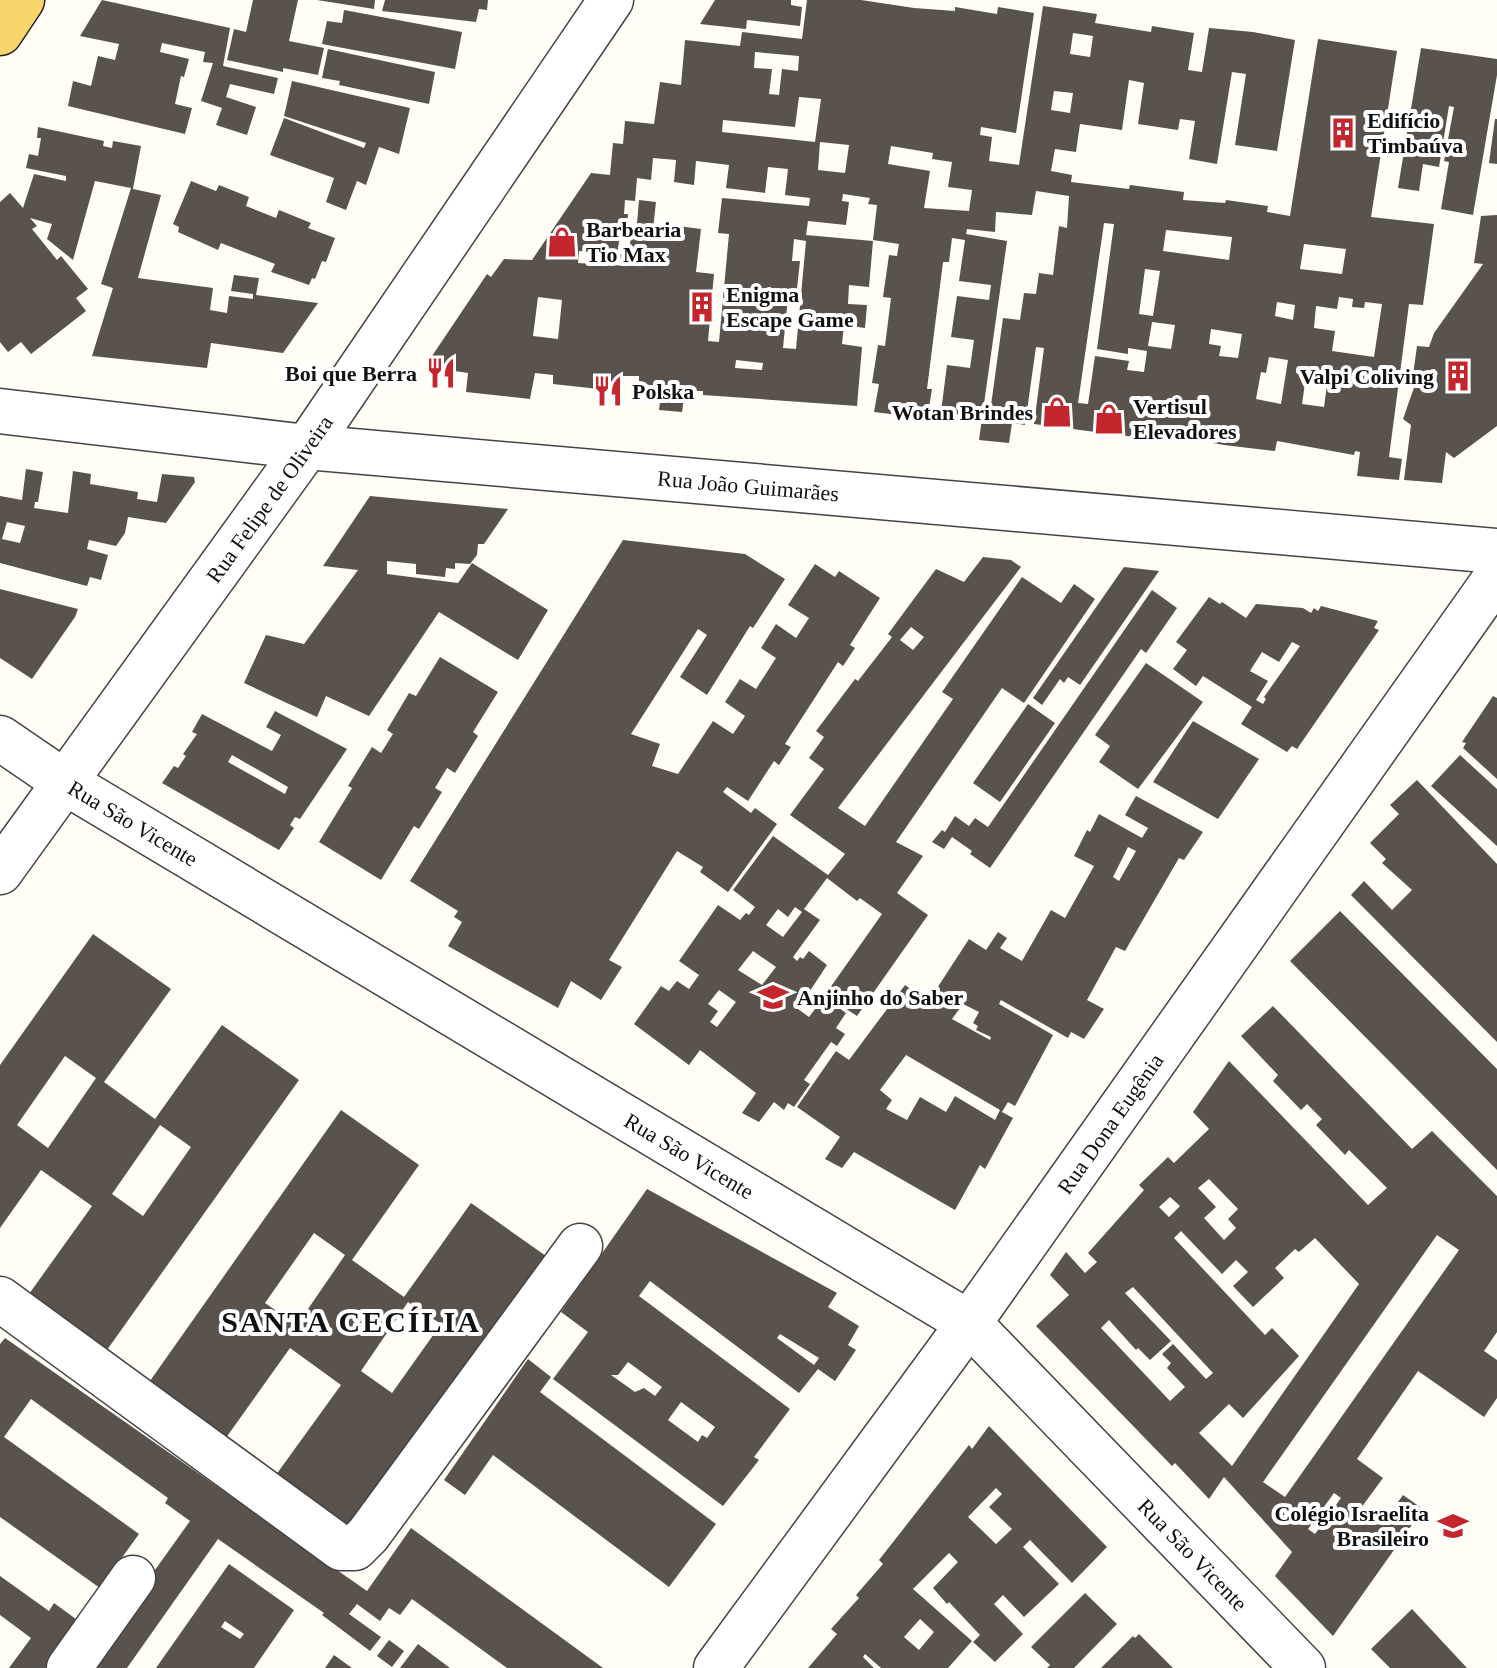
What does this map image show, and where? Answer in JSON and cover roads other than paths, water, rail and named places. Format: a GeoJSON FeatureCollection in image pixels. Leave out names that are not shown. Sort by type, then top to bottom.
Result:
{"type":"FeatureCollection","features":[{"type":"Feature","properties":{"kind":"main road"},"geometry":{"type":"LineString","coordinates":[[0,33],[22,0]]}},
{"type":"Feature","properties":{"kind":"street","name":"Rua Felipe de Oliveira"},"geometry":{"type":"LineString","coordinates":[[0,872],[307,447],[611,0]]}},
{"type":"Feature","properties":{"kind":"street","name":"Rua João Guimarães"},"geometry":{"type":"LineString","coordinates":[[0,411],[307,447],[1497,551]]}},
{"type":"Feature","properties":{"kind":"street","name":"Rua Dona Eugênia"},"geometry":{"type":"LineString","coordinates":[[716,1668],[969,1323],[1497,576]]}},
{"type":"Feature","properties":{"kind":"street","name":"Rua São Vicente"},"geometry":{"type":"LineString","coordinates":[[0,738],[63,781],[969,1323],[1303,1668]]}},
{"type":"Feature","properties":{"kind":"street"},"geometry":{"type":"LineString","coordinates":[[0,1299],[341,1548],[355,1548],[368,1535],[580,1246]]}},
{"type":"Feature","properties":{"kind":"street"},"geometry":{"type":"LineString","coordinates":[[69,1668],[133,1578]]}},
{"type":"Feature","properties":{"kind":"place","name":"Edifício Timbaúva"},"geometry":{"type":"Point","coordinates":[1343,133]}},
{"type":"Feature","properties":{"kind":"place","name":"Barbearia Tio Max"},"geometry":{"type":"Point","coordinates":[562,242]}},
{"type":"Feature","properties":{"kind":"place","name":"Enigma Escape Game"},"geometry":{"type":"Point","coordinates":[702,307]}},
{"type":"Feature","properties":{"kind":"place","name":"Boi que Berra"},"geometry":{"type":"Point","coordinates":[441,373]}},
{"type":"Feature","properties":{"kind":"place","name":"Valpi Coliving"},"geometry":{"type":"Point","coordinates":[1458,376]}},
{"type":"Feature","properties":{"kind":"place","name":"Polska"},"geometry":{"type":"Point","coordinates":[608,391]}},
{"type":"Feature","properties":{"kind":"place","name":"Wotan Brindes"},"geometry":{"type":"Point","coordinates":[1057,412]}},
{"type":"Feature","properties":{"kind":"place","name":"Vertisul Elevadores"},"geometry":{"type":"Point","coordinates":[1109,419]}},
{"type":"Feature","properties":{"kind":"place","name":"Anjinho do Saber"},"geometry":{"type":"Point","coordinates":[773,997]}},
{"type":"Feature","properties":{"kind":"place","name":"Colégio Israelita Brasileiro"},"geometry":{"type":"Point","coordinates":[1453,1526]}},
{"type":"Feature","properties":{"kind":"district","name":"SANTA CECÍLIA"},"geometry":{"type":"Point","coordinates":[351,1321]}}]}
